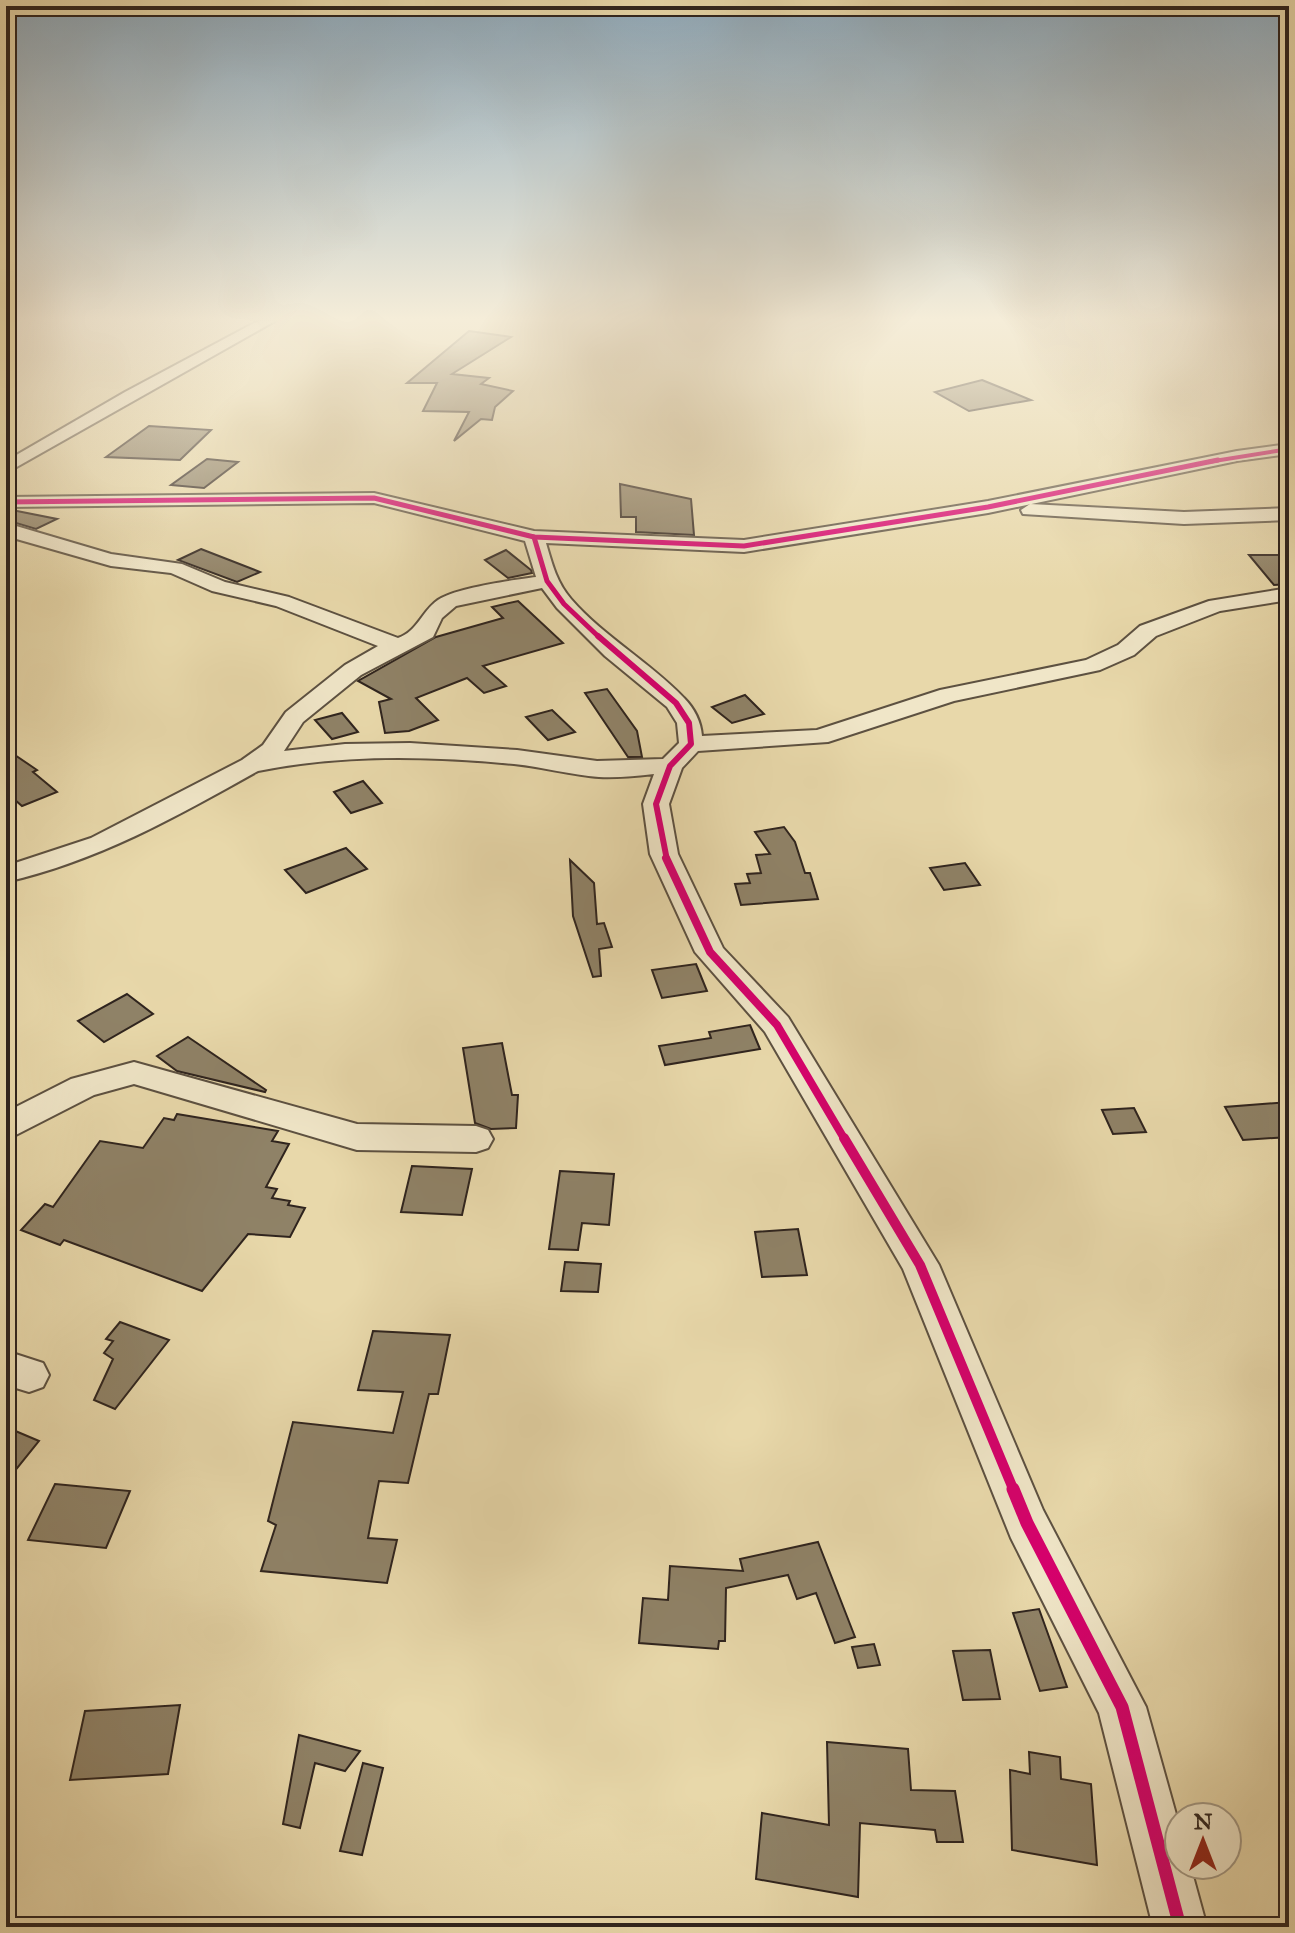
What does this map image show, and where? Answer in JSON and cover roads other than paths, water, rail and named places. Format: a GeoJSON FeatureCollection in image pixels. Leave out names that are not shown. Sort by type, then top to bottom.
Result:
{"type":"FeatureCollection","features":[{"type":"Feature","properties":{"kind":"street"},"geometry":{"type":"LineString","coordinates":[[6,468],[102,411]]}},
{"type":"Feature","properties":{"kind":"street"},"geometry":{"type":"LineString","coordinates":[[6,502],[374,498],[534,537],[744,546],[988,507],[1237,456],[1289,449]]}},
{"type":"Feature","properties":{"kind":"street"},"geometry":{"type":"LineString","coordinates":[[988,507],[1184,518],[1289,514]]}},
{"type":"Feature","properties":{"kind":"street"},"geometry":{"type":"LineString","coordinates":[[6,529],[34,540],[111,560],[175,568],[219,587],[282,601],[399,646]]}},
{"type":"Feature","properties":{"kind":"street"},"geometry":{"type":"LineString","coordinates":[[534,537],[547,581],[564,604],[613,651],[676,703],[689,723],[681,755],[656,804],[664,854],[710,952],[777,1025],[920,1265],[1027,1523],[1122,1707],[1180,1927]]}},
{"type":"Feature","properties":{"kind":"street"},"geometry":{"type":"LineString","coordinates":[[6,874],[44,867],[83,853],[250,765],[272,750],[294,717],[322,694],[353,670],[425,632],[433,615],[449,602],[547,581]]}},
{"type":"Feature","properties":{"kind":"street"},"geometry":{"type":"LineString","coordinates":[[250,765],[314,754],[437,751],[510,756],[600,769],[819,737],[948,695],[1092,665],[1126,650],[1148,631],[1216,605],[1289,594]]}},
{"type":"Feature","properties":{"kind":"street"},"geometry":{"type":"LineString","coordinates":[[6,1128],[79,1085],[104,1077],[134,1073],[357,1137],[476,1139]]}}]}
